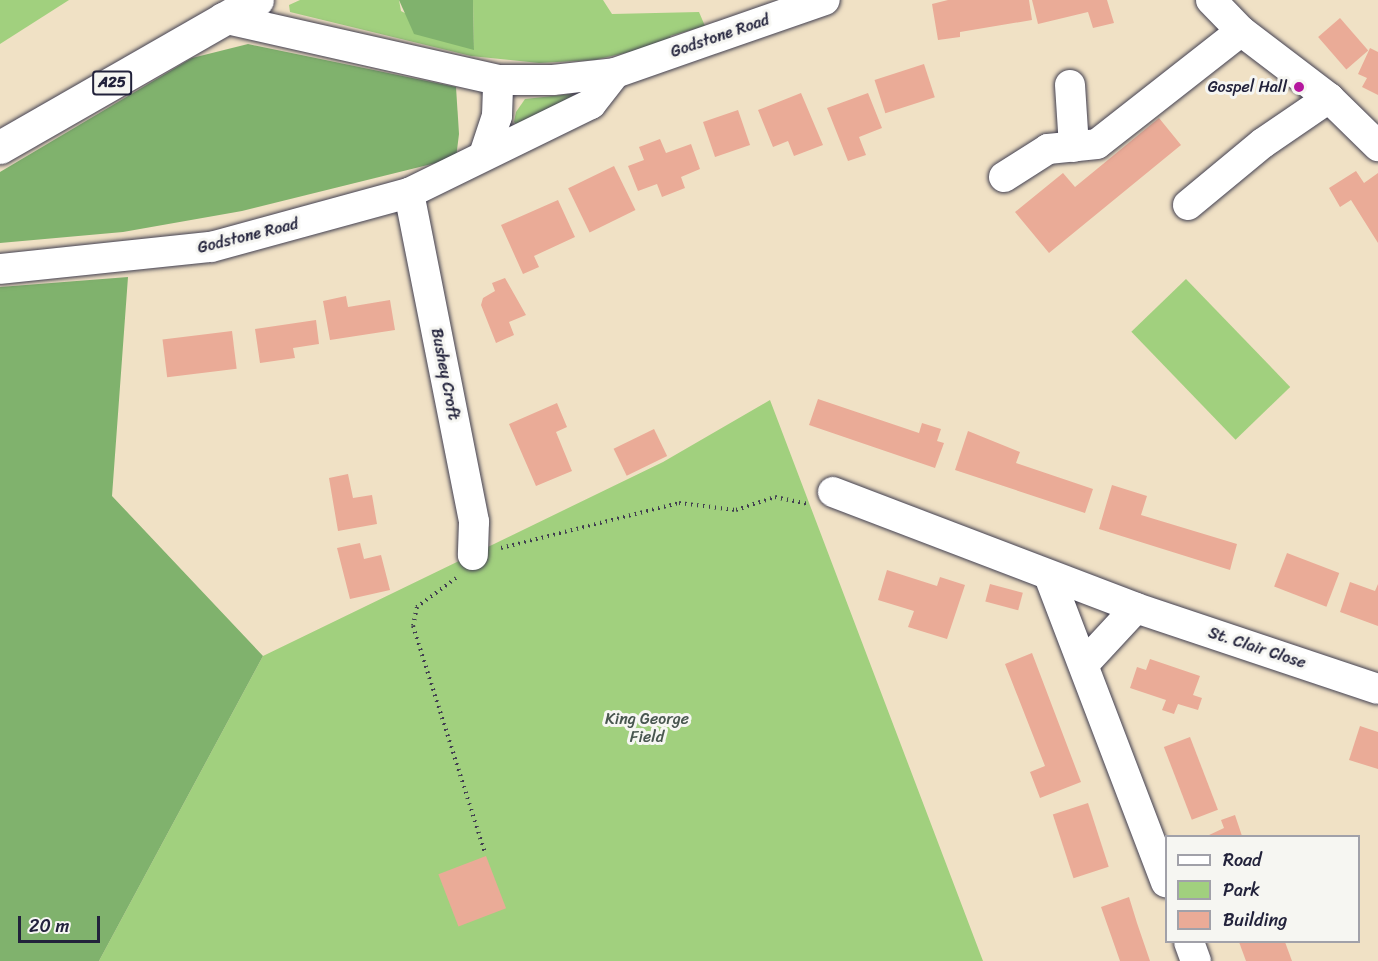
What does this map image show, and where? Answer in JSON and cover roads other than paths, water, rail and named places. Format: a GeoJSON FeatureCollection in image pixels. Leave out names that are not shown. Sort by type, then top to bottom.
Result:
{"type":"FeatureCollection","features":[{"type":"Feature","properties":{"kind":"main road","name":"A25"},"geometry":{"type":"LineString","coordinates":[[0,147],[256,0]]}},
{"type":"Feature","properties":{"kind":"street","name":"Godstone Road"},"geometry":{"type":"LineString","coordinates":[[224,18],[498,80],[553,80],[615,73],[825,0]]}},
{"type":"Feature","properties":{"kind":"street"},"geometry":{"type":"LineString","coordinates":[[1211,0],[1241,31],[1329,98],[1377,144]]}},
{"type":"Feature","properties":{"kind":"street"},"geometry":{"type":"LineString","coordinates":[[1004,177],[1048,149],[1097,144],[1241,31]]}},
{"type":"Feature","properties":{"kind":"street","name":"Godstone Road"},"geometry":{"type":"LineString","coordinates":[[0,269],[211,248],[410,193],[591,104],[615,73]]}},
{"type":"Feature","properties":{"kind":"street"},"geometry":{"type":"LineString","coordinates":[[484,155],[497,116],[498,80]]}},
{"type":"Feature","properties":{"kind":"street"},"geometry":{"type":"LineString","coordinates":[[1070,85],[1074,147]]}},
{"type":"Feature","properties":{"kind":"street"},"geometry":{"type":"LineString","coordinates":[[1188,205],[1263,143],[1329,98]]}},
{"type":"Feature","properties":{"kind":"street","name":"Bushey Croft"},"geometry":{"type":"LineString","coordinates":[[410,193],[474,522],[473,555]]}},
{"type":"Feature","properties":{"kind":"street","name":"St. Clair Close"},"geometry":{"type":"LineString","coordinates":[[833,492],[1136,608],[1378,688]]}},
{"type":"Feature","properties":{"kind":"street"},"geometry":{"type":"LineString","coordinates":[[1049,576],[1165,877]]}},
{"type":"Feature","properties":{"kind":"street"},"geometry":{"type":"LineString","coordinates":[[1084,663],[1136,608]]}},
{"type":"Feature","properties":{"kind":"street"},"geometry":{"type":"LineString","coordinates":[[1189,943],[1196,961]]}},
{"type":"Feature","properties":{"kind":"place","name":"Gospel Hall"},"geometry":{"type":"Point","coordinates":[1299,87]}},
{"type":"Feature","properties":{"kind":"park label","name":"King George Field"},"geometry":{"type":"Point","coordinates":[647,728]}}]}
